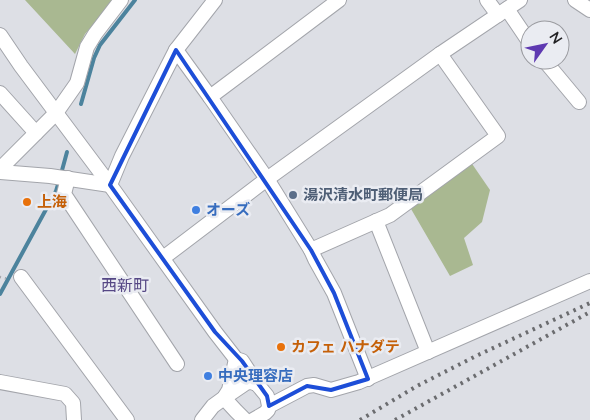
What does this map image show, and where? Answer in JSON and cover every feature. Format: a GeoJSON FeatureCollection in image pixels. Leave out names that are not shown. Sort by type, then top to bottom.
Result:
{"type":"FeatureCollection","features":[{"type":"Feature","properties":{"kind":"street"},"geometry":{"type":"LineString","coordinates":[[0,171],[56,113],[76,84],[87,47],[122,0]]}},
{"type":"Feature","properties":{"kind":"street"},"geometry":{"type":"LineString","coordinates":[[110,185],[122,156],[176,50],[215,0]]}},
{"type":"Feature","properties":{"kind":"street"},"geometry":{"type":"LineString","coordinates":[[210,98],[338,0]]}},
{"type":"Feature","properties":{"kind":"street"},"geometry":{"type":"LineString","coordinates":[[487,0],[503,12],[520,32]]}},
{"type":"Feature","properties":{"kind":"street"},"geometry":{"type":"LineString","coordinates":[[163,258],[267,179],[440,54],[520,0]]}},
{"type":"Feature","properties":{"kind":"street"},"geometry":{"type":"LineString","coordinates":[[575,0],[590,10]]}},
{"type":"Feature","properties":{"kind":"street"},"geometry":{"type":"LineString","coordinates":[[0,36],[215,332],[236,359],[242,361],[267,396],[268,410],[253,420]]}},
{"type":"Feature","properties":{"kind":"street"},"geometry":{"type":"LineString","coordinates":[[176,50],[267,179],[311,250],[334,293],[368,379]]}},
{"type":"Feature","properties":{"kind":"street"},"geometry":{"type":"LineString","coordinates":[[311,250],[390,215],[498,136],[440,54]]}},
{"type":"Feature","properties":{"kind":"street"},"geometry":{"type":"LineString","coordinates":[[552,70],[579,102]]}},
{"type":"Feature","properties":{"kind":"street"},"geometry":{"type":"LineString","coordinates":[[0,93],[36,133]]}},
{"type":"Feature","properties":{"kind":"street"},"geometry":{"type":"LineString","coordinates":[[0,171],[68,178],[110,185]]}},
{"type":"Feature","properties":{"kind":"street"},"geometry":{"type":"LineString","coordinates":[[68,178],[64,194],[177,364]]}},
{"type":"Feature","properties":{"kind":"street"},"geometry":{"type":"LineString","coordinates":[[376,222],[428,352]]}},
{"type":"Feature","properties":{"kind":"street"},"geometry":{"type":"LineString","coordinates":[[16,278],[127,420]]}},
{"type":"Feature","properties":{"kind":"street"},"geometry":{"type":"LineString","coordinates":[[269,406],[307,386],[314,385],[331,390],[368,379],[590,281]]}},
{"type":"Feature","properties":{"kind":"street"},"geometry":{"type":"LineString","coordinates":[[224,398],[229,390],[236,359]]}},
{"type":"Feature","properties":{"kind":"street"},"geometry":{"type":"LineString","coordinates":[[0,382],[65,394],[73,403],[74,420]]}},
{"type":"Feature","properties":{"kind":"street"},"geometry":{"type":"LineString","coordinates":[[202,420],[213,406],[246,383],[252,382],[257,384]]}},
{"type":"Feature","properties":{"kind":"street"},"geometry":{"type":"LineString","coordinates":[[224,398],[245,420]]}},
{"type":"Feature","properties":{"kind":"path"},"geometry":{"type":"LineString","coordinates":[[0,277],[16,278]]}},
{"type":"Feature","properties":{"kind":"highlighted area"},"geometry":{"type":"Polygon","coordinates":[[[176,50],[311,250],[334,293],[368,379],[331,390],[307,386],[269,406],[267,396],[242,361],[215,332],[110,185],[176,50]]]}},
{"type":"Feature","properties":{"kind":"green space"},"geometry":{"type":"Polygon","coordinates":[[[25,0],[115,0],[85,34],[75,54],[25,0]]]}},
{"type":"Feature","properties":{"kind":"green space"},"geometry":{"type":"Polygon","coordinates":[[[468,158],[490,190],[482,222],[464,238],[473,265],[450,276],[407,202],[468,158]]]}},
{"type":"Feature","properties":{"kind":"waterway"},"geometry":{"type":"LineString","coordinates":[[81,104],[94,58],[100,45],[135,0]]}},
{"type":"Feature","properties":{"kind":"waterway"},"geometry":{"type":"LineString","coordinates":[[61,174],[67,152]]}},
{"type":"Feature","properties":{"kind":"waterway"},"geometry":{"type":"LineString","coordinates":[[0,294],[56,191],[59,181]]}},
{"type":"Feature","properties":{"kind":"railway"},"geometry":{"type":"LineString","coordinates":[[360,420],[417,386],[476,356],[590,303]]}},
{"type":"Feature","properties":{"kind":"railway"},"geometry":{"type":"LineString","coordinates":[[395,420],[590,312]]}},
{"type":"Feature","properties":{"kind":"place","name":"湯沢清水町郵便局"},"geometry":{"type":"Point","coordinates":[293,195]}},
{"type":"Feature","properties":{"kind":"place","name":"上海"},"geometry":{"type":"Point","coordinates":[27,202]}},
{"type":"Feature","properties":{"kind":"place","name":"オーズ"},"geometry":{"type":"Point","coordinates":[196,210]}},
{"type":"Feature","properties":{"kind":"place","name":"カフェ ハナダテ"},"geometry":{"type":"Point","coordinates":[281,347]}},
{"type":"Feature","properties":{"kind":"place","name":"中央理容店"},"geometry":{"type":"Point","coordinates":[208,376]}},
{"type":"Feature","properties":{"kind":"district","name":"西新町"},"geometry":{"type":"Point","coordinates":[125,285]}}]}
